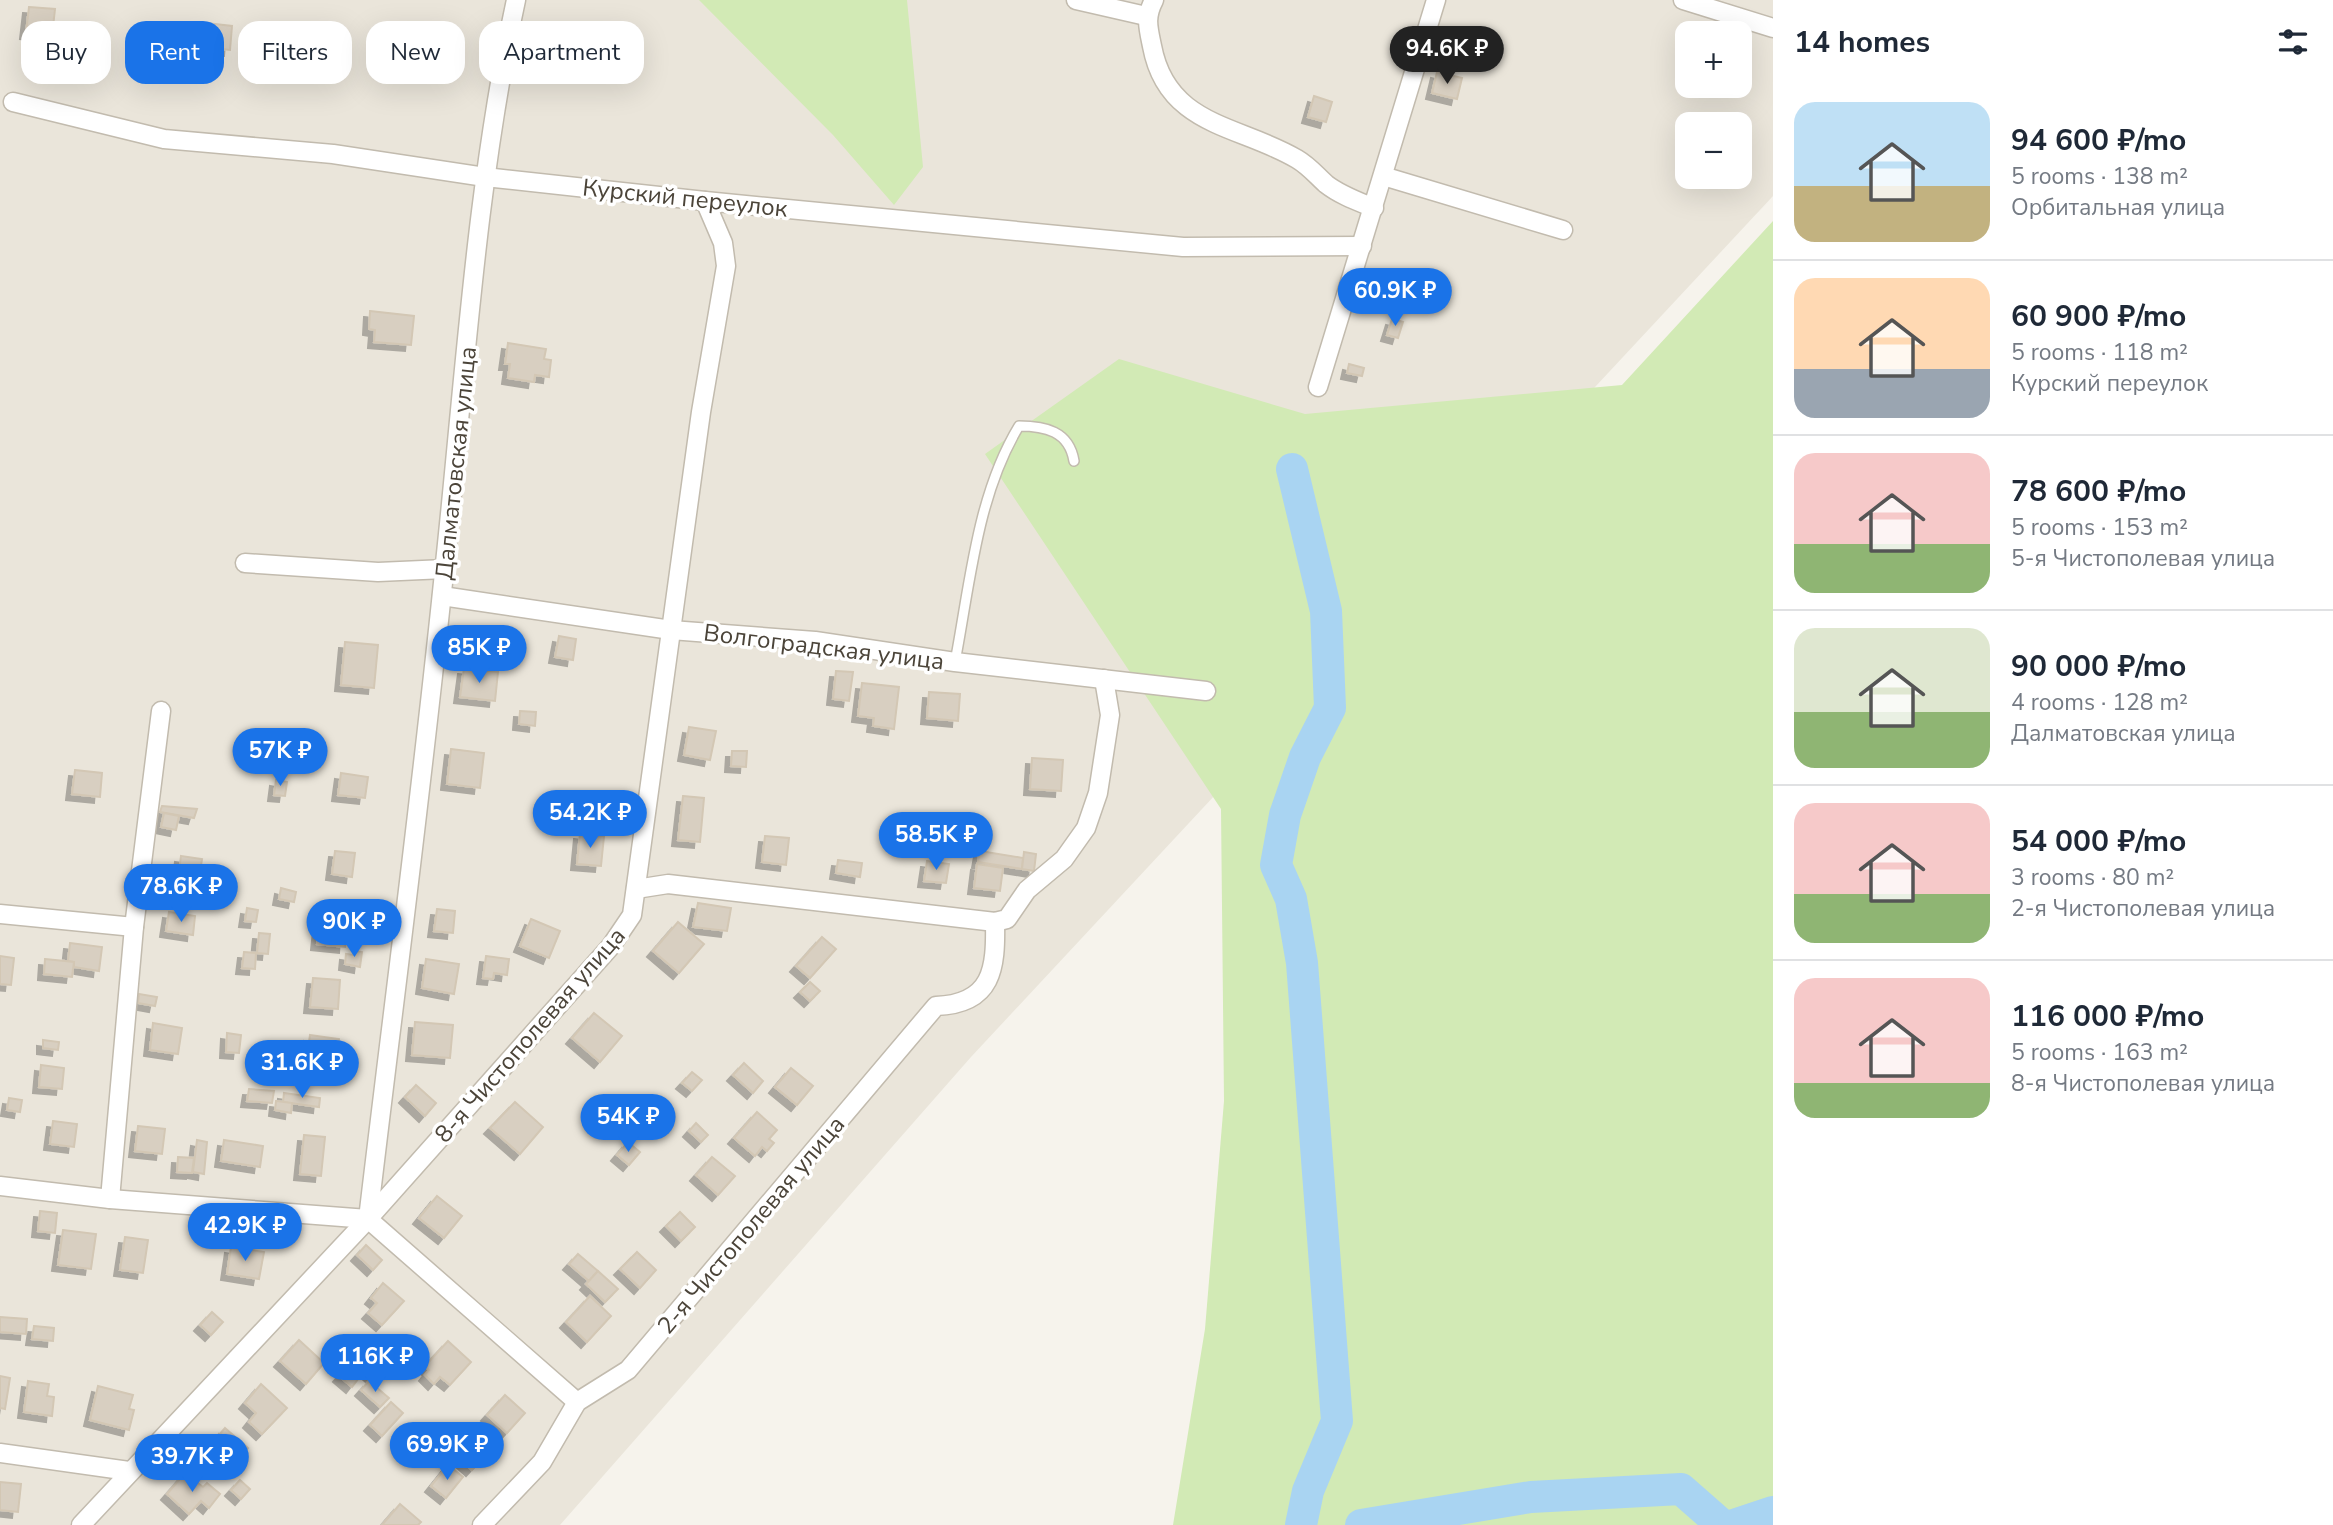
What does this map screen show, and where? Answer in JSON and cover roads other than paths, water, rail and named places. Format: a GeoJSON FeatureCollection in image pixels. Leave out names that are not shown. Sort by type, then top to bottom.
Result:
{"type":"FeatureCollection","features":[{"type":"Feature","properties":{"kind":"street","name":"Далматовская улица"},"geometry":{"type":"LineString","coordinates":[[368,1219],[442,596],[485,177],[499,79],[516,0]]}},
{"type":"Feature","properties":{"kind":"street"},"geometry":{"type":"LineString","coordinates":[[1076,0],[1146,16]]}},
{"type":"Feature","properties":{"kind":"street"},"geometry":{"type":"LineString","coordinates":[[1154,0],[1146,16],[1153,54],[1176,98],[1192,111],[1219,125],[1295,158],[1343,195],[1374,208]]}},
{"type":"Feature","properties":{"kind":"street"},"geometry":{"type":"LineString","coordinates":[[1318,387],[1436,0]]}},
{"type":"Feature","properties":{"kind":"street"},"geometry":{"type":"LineString","coordinates":[[1683,0],[1773,28]]}},
{"type":"Feature","properties":{"kind":"street","name":"Курский переулок"},"geometry":{"type":"LineString","coordinates":[[13,102],[163,139],[333,154],[485,177],[705,201],[1183,247],[1362,246]]}},
{"type":"Feature","properties":{"kind":"street"},"geometry":{"type":"LineString","coordinates":[[1383,176],[1563,230]]}},
{"type":"Feature","properties":{"kind":"street","name":"8-я Чистополевая улица"},"geometry":{"type":"LineString","coordinates":[[81,1525],[368,1219],[623,931],[632,915],[701,412],[726,265],[723,243],[705,201]]}},
{"type":"Feature","properties":{"kind":"street"},"geometry":{"type":"LineString","coordinates":[[245,563],[378,572],[445,569]]}},
{"type":"Feature","properties":{"kind":"street","name":"Волгоградская улица"},"geometry":{"type":"LineString","coordinates":[[442,596],[671,630],[815,641],[955,662],[1206,691]]}},
{"type":"Feature","properties":{"kind":"street"},"geometry":{"type":"LineString","coordinates":[[636,889],[653,884],[668,884],[995,922],[1007,919],[1027,890],[1064,859],[1086,828],[1098,793],[1110,715],[1104,680]]}},
{"type":"Feature","properties":{"kind":"street"},"geometry":{"type":"LineString","coordinates":[[110,1199],[134,927],[161,711]]}},
{"type":"Feature","properties":{"kind":"street"},"geometry":{"type":"LineString","coordinates":[[0,914],[134,927]]}},
{"type":"Feature","properties":{"kind":"street","name":"2-я Чистополевая улица"},"geometry":{"type":"LineString","coordinates":[[482,1525],[542,1462],[577,1402],[628,1370],[936,1006],[958,1005],[987,981],[996,961],[995,922]]}},
{"type":"Feature","properties":{"kind":"street"},"geometry":{"type":"LineString","coordinates":[[0,1186],[110,1199],[368,1219],[577,1402]]}},
{"type":"Feature","properties":{"kind":"street"},"geometry":{"type":"LineString","coordinates":[[0,1453],[129,1471]]}},
{"type":"Feature","properties":{"kind":"lane"},"geometry":{"type":"LineString","coordinates":[[955,662],[980,530],[1000,456],[1018,426],[1043,426],[1062,436],[1072,449],[1074,461]]}},
{"type":"Feature","properties":{"kind":"waterway"},"geometry":{"type":"LineString","coordinates":[[1292,469],[1326,611],[1330,708],[1305,757],[1285,815],[1276,865],[1291,899],[1302,963],[1337,1421],[1308,1491],[1301,1525]]}},
{"type":"Feature","properties":{"kind":"waterway"},"geometry":{"type":"LineString","coordinates":[[1361,1525],[1531,1497],[1681,1489],[1722,1525]]}},
{"type":"Feature","properties":{"kind":"waterway"},"geometry":{"type":"LineString","coordinates":[[1734,1525],[1773,1512]]}}]}
